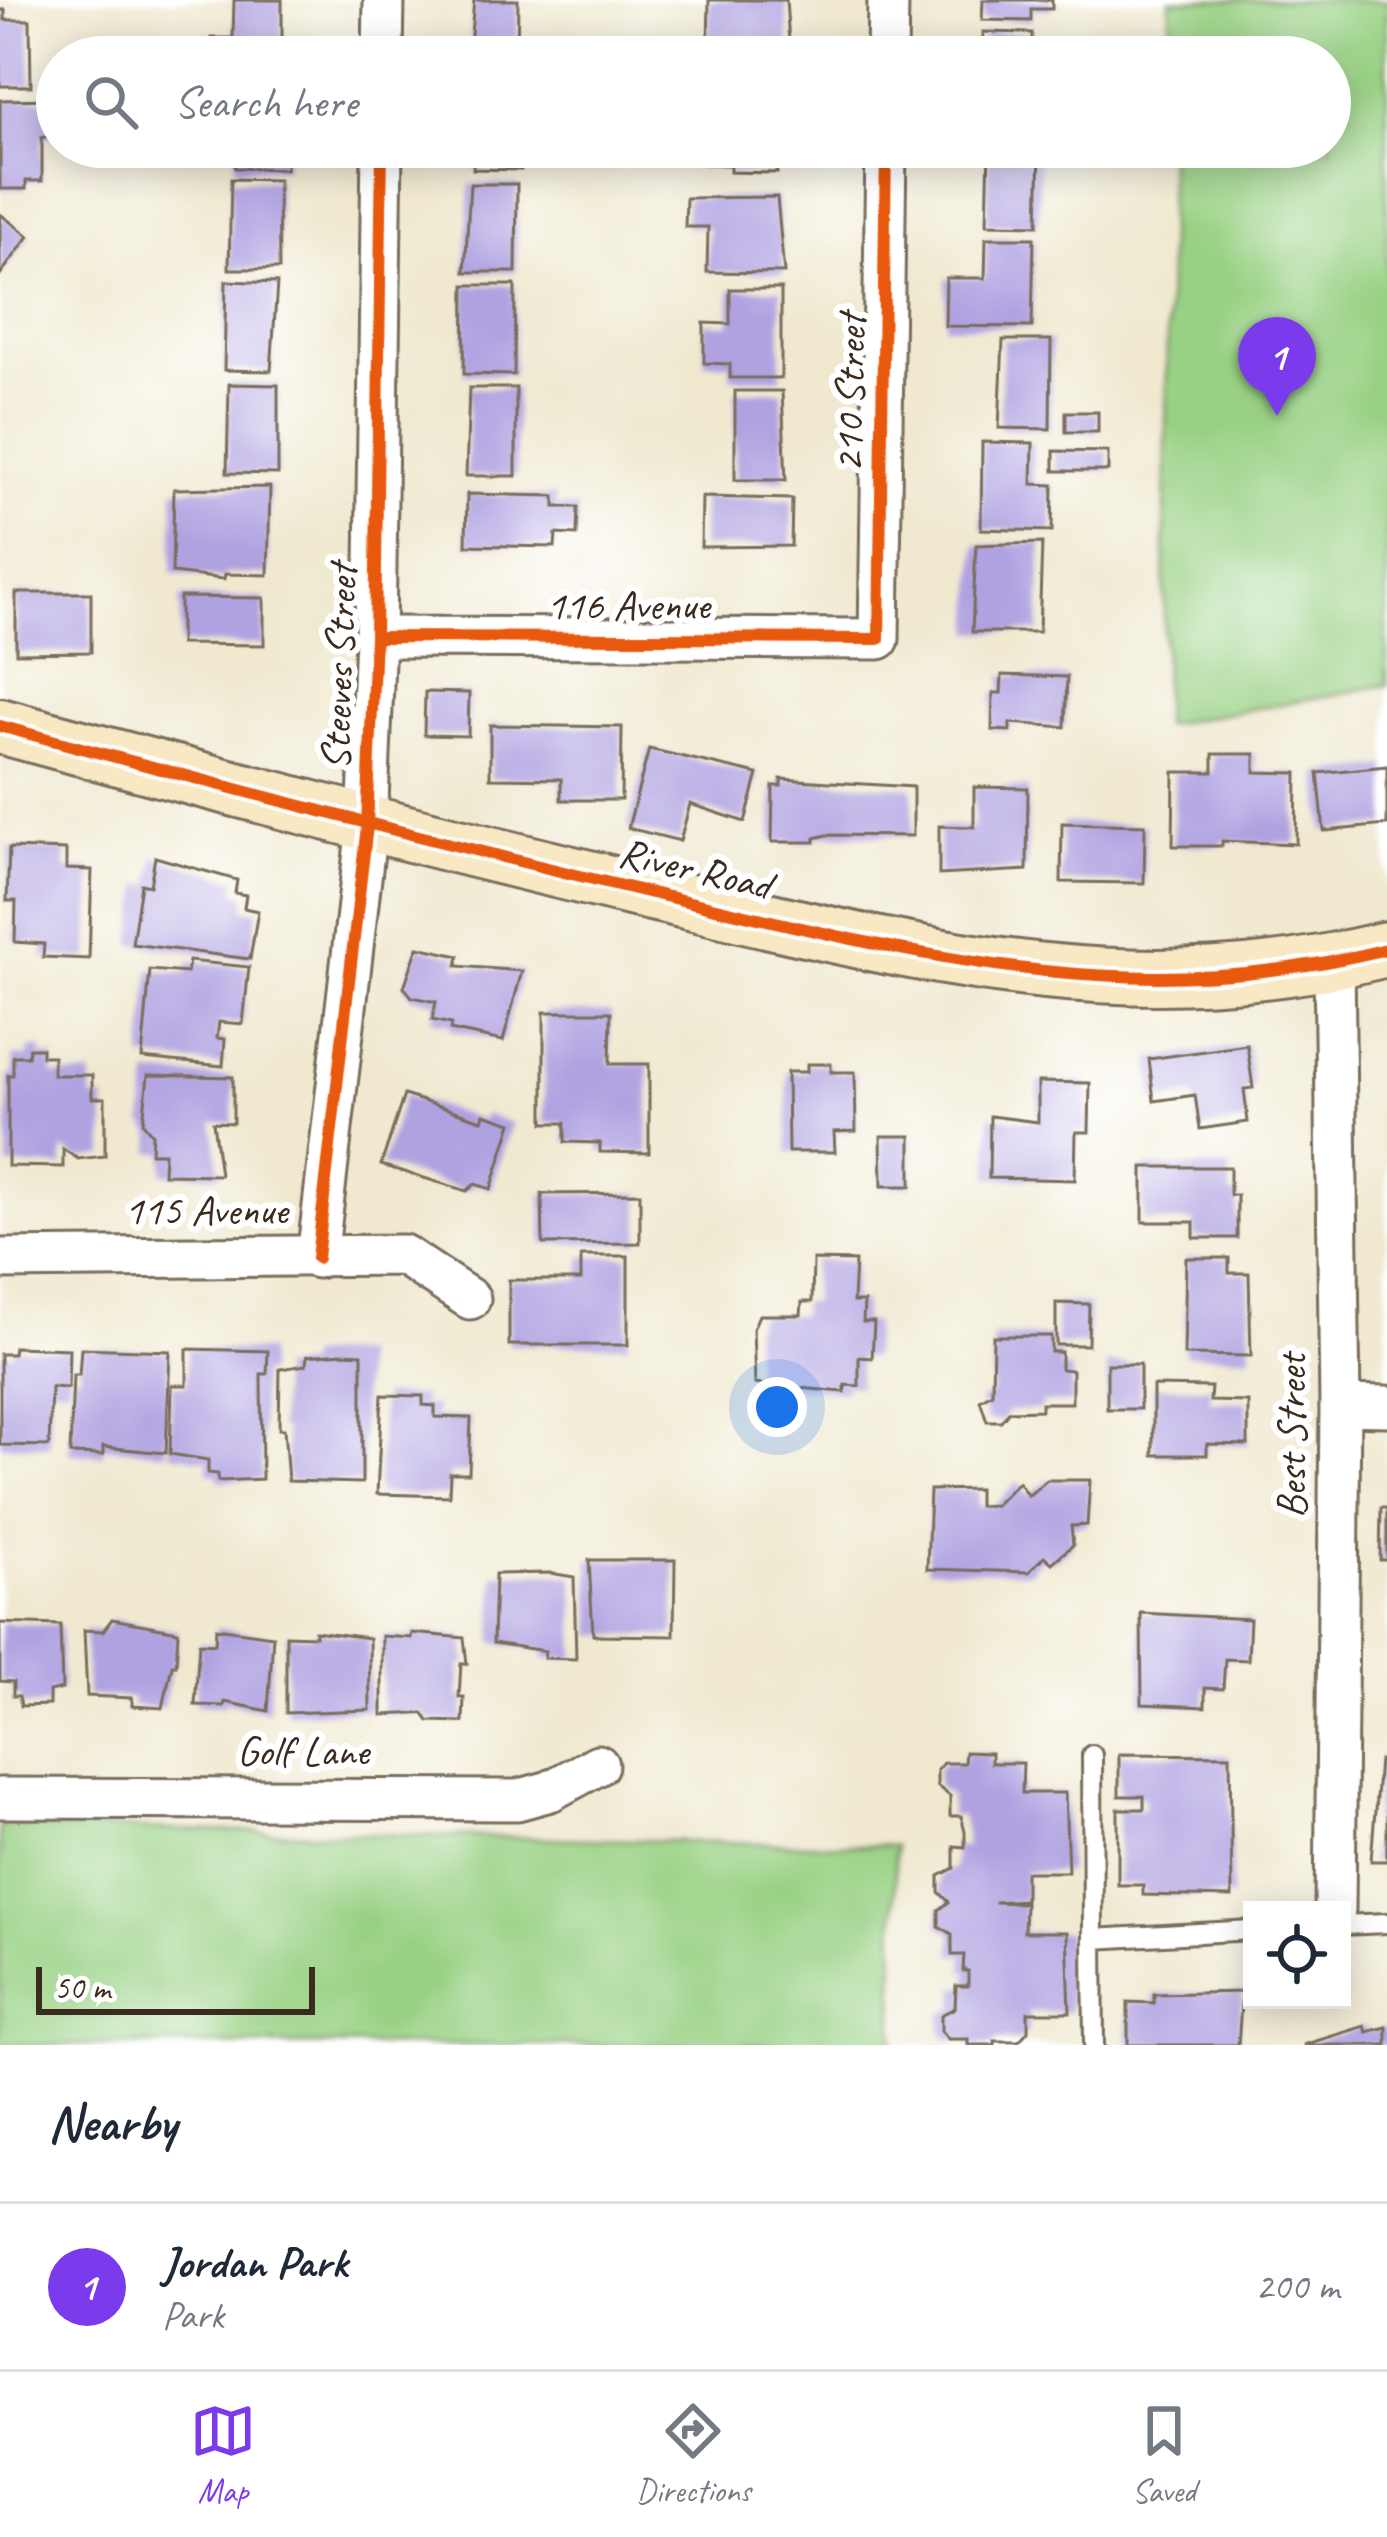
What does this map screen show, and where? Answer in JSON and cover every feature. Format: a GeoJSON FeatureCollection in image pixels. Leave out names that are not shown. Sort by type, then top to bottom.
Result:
{"type":"FeatureCollection","features":[{"type":"Feature","properties":{"kind":"street"},"geometry":{"type":"LineString","coordinates":[[383,36],[384,0]]}},
{"type":"Feature","properties":{"kind":"street"},"geometry":{"type":"LineString","coordinates":[[887,36],[888,0]]}},
{"type":"Feature","properties":{"kind":"street","name":"Steeves Street"},"geometry":{"type":"LineString","coordinates":[[317,1258],[367,826],[375,637],[382,168]]}},
{"type":"Feature","properties":{"kind":"street","name":"210 Street"},"geometry":{"type":"LineString","coordinates":[[879,639],[886,168]]}},
{"type":"Feature","properties":{"kind":"street","name":"116 Avenue"},"geometry":{"type":"LineString","coordinates":[[375,637],[879,639]]}},
{"type":"Feature","properties":{"kind":"street","name":"River Road"},"geometry":{"type":"LineString","coordinates":[[0,726],[367,826],[914,953],[1033,973],[1202,976],[1334,962],[1387,949]]}},
{"type":"Feature","properties":{"kind":"street","name":"Best Street"},"geometry":{"type":"LineString","coordinates":[[1334,962],[1340,1405],[1335,1901]]}},
{"type":"Feature","properties":{"kind":"street","name":"115 Avenue"},"geometry":{"type":"LineString","coordinates":[[0,1259],[403,1255],[470,1299]]}},
{"type":"Feature","properties":{"kind":"street"},"geometry":{"type":"LineString","coordinates":[[1340,1405],[1387,1406]]}},
{"type":"Feature","properties":{"kind":"street","name":"Golf Lane"},"geometry":{"type":"LineString","coordinates":[[0,1798],[517,1800],[550,1791],[598,1765]]}},
{"type":"Feature","properties":{"kind":"lane"},"geometry":{"type":"LineString","coordinates":[[1092,1755],[1094,2045]]}},
{"type":"Feature","properties":{"kind":"lane"},"geometry":{"type":"LineString","coordinates":[[1351,1925],[1387,1923]]}},
{"type":"Feature","properties":{"kind":"lane"},"geometry":{"type":"LineString","coordinates":[[1093,1939],[1243,1931]]}},
{"type":"Feature","properties":{"kind":"green space"},"geometry":{"type":"Polygon","coordinates":[[[1170,0],[1387,0],[1387,685],[1163,725],[1169,168],[1351,168],[1351,36],[1170,36],[1170,0]]]}},
{"type":"Feature","properties":{"kind":"green space"},"geometry":{"type":"Polygon","coordinates":[[[0,1826],[895,1846],[894,2045],[0,2045],[0,1826]]]}},
{"type":"Feature","properties":{"kind":"building"},"geometry":{"type":"Polygon","coordinates":[[[234,0],[282,0],[282,36],[233,36],[234,0]]]}},
{"type":"Feature","properties":{"kind":"building"},"geometry":{"type":"Polygon","coordinates":[[[474,0],[518,0],[517,36],[471,36],[474,0]]]}},
{"type":"Feature","properties":{"kind":"building"},"geometry":{"type":"Polygon","coordinates":[[[709,0],[786,0],[789,36],[708,36],[709,0]]]}},
{"type":"Feature","properties":{"kind":"building"},"geometry":{"type":"Polygon","coordinates":[[[983,0],[1052,0],[1052,9],[1031,9],[1031,21],[982,20],[983,0]]]}},
{"type":"Feature","properties":{"kind":"building"},"geometry":{"type":"Polygon","coordinates":[[[0,10],[5,10],[5,20],[30,20],[31,86],[0,86],[0,10]]]}},
{"type":"Feature","properties":{"kind":"building"},"geometry":{"type":"Polygon","coordinates":[[[983,32],[1032,33],[1032,36],[983,36],[983,32]]]}},
{"type":"Feature","properties":{"kind":"building"},"geometry":{"type":"Polygon","coordinates":[[[36,99],[36,168],[42,168],[42,181],[26,181],[26,189],[0,189],[0,100],[36,99]]]}},
{"type":"Feature","properties":{"kind":"building"},"geometry":{"type":"Polygon","coordinates":[[[730,168],[777,168],[777,173],[730,172],[730,168]]]}},
{"type":"Feature","properties":{"kind":"building"},"geometry":{"type":"Polygon","coordinates":[[[988,168],[1039,168],[1038,225],[987,224],[988,168]]]}},
{"type":"Feature","properties":{"kind":"building"},"geometry":{"type":"Polygon","coordinates":[[[231,179],[278,180],[279,269],[229,269],[231,179]]]}},
{"type":"Feature","properties":{"kind":"building"},"geometry":{"type":"Polygon","coordinates":[[[470,184],[517,184],[516,272],[465,272],[470,184]]]}},
{"type":"Feature","properties":{"kind":"building"},"geometry":{"type":"Polygon","coordinates":[[[777,197],[784,273],[707,272],[708,227],[685,227],[686,198],[777,197]]]}},
{"type":"Feature","properties":{"kind":"building"},"geometry":{"type":"Polygon","coordinates":[[[0,214],[29,236],[0,275],[0,214]]]}},
{"type":"Feature","properties":{"kind":"building"},"geometry":{"type":"Polygon","coordinates":[[[986,238],[1034,238],[1032,327],[945,326],[946,278],[985,278],[986,238]]]}},
{"type":"Feature","properties":{"kind":"building"},"geometry":{"type":"Polygon","coordinates":[[[226,281],[277,283],[271,371],[224,370],[226,281]]]}},
{"type":"Feature","properties":{"kind":"building"},"geometry":{"type":"Polygon","coordinates":[[[465,285],[515,285],[514,375],[464,374],[465,285]]]}},
{"type":"Feature","properties":{"kind":"building"},"geometry":{"type":"Polygon","coordinates":[[[730,289],[781,289],[781,378],[730,378],[730,364],[704,363],[704,323],[730,324],[730,289]]]}},
{"type":"Feature","properties":{"kind":"building"},"geometry":{"type":"Polygon","coordinates":[[[1003,340],[1051,340],[1050,429],[999,428],[1003,340]]]}},
{"type":"Feature","properties":{"kind":"building"},"geometry":{"type":"Polygon","coordinates":[[[229,384],[278,385],[278,474],[227,473],[229,384]]]}},
{"type":"Feature","properties":{"kind":"building"},"geometry":{"type":"Polygon","coordinates":[[[469,388],[516,388],[516,476],[466,476],[469,388]]]}},
{"type":"Feature","properties":{"kind":"building"},"geometry":{"type":"Polygon","coordinates":[[[735,391],[782,391],[786,480],[735,480],[735,391]]]}},
{"type":"Feature","properties":{"kind":"building"},"geometry":{"type":"Polygon","coordinates":[[[1066,412],[1098,412],[1098,432],[1066,432],[1066,412]]]}},
{"type":"Feature","properties":{"kind":"building"},"geometry":{"type":"Polygon","coordinates":[[[982,442],[1033,443],[1032,484],[1053,485],[1052,531],[981,529],[982,442]]]}},
{"type":"Feature","properties":{"kind":"building"},"geometry":{"type":"Polygon","coordinates":[[[1054,451],[1108,452],[1108,471],[1054,471],[1054,451]]]}},
{"type":"Feature","properties":{"kind":"building"},"geometry":{"type":"Polygon","coordinates":[[[270,487],[268,575],[225,574],[224,579],[172,573],[174,489],[270,487]]]}},
{"type":"Feature","properties":{"kind":"building"},"geometry":{"type":"Polygon","coordinates":[[[467,494],[555,496],[555,507],[578,507],[577,535],[556,534],[555,547],[466,545],[467,494]]]}},
{"type":"Feature","properties":{"kind":"building"},"geometry":{"type":"Polygon","coordinates":[[[702,497],[792,499],[791,546],[701,547],[702,497]]]}},
{"type":"Feature","properties":{"kind":"building"},"geometry":{"type":"Polygon","coordinates":[[[1042,543],[1039,632],[972,632],[976,545],[1042,543]]]}},
{"type":"Feature","properties":{"kind":"building"},"geometry":{"type":"Polygon","coordinates":[[[16,593],[91,593],[91,652],[16,653],[16,593]]]}},
{"type":"Feature","properties":{"kind":"building"},"geometry":{"type":"Polygon","coordinates":[[[180,597],[264,598],[264,645],[180,644],[180,597]]]}},
{"type":"Feature","properties":{"kind":"building"},"geometry":{"type":"Polygon","coordinates":[[[1002,675],[1067,677],[1065,727],[1010,723],[1010,731],[992,730],[993,693],[1001,693],[1002,675]]]}},
{"type":"Feature","properties":{"kind":"building"},"geometry":{"type":"Polygon","coordinates":[[[425,692],[469,693],[468,736],[424,735],[425,692]]]}},
{"type":"Feature","properties":{"kind":"building"},"geometry":{"type":"Polygon","coordinates":[[[490,725],[622,727],[621,800],[561,800],[561,779],[490,778],[490,725]]]}},
{"type":"Feature","properties":{"kind":"building"},"geometry":{"type":"Polygon","coordinates":[[[649,749],[758,774],[745,822],[690,804],[680,841],[628,828],[649,749]]]}},
{"type":"Feature","properties":{"kind":"building"},"geometry":{"type":"Polygon","coordinates":[[[1213,754],[1255,754],[1255,772],[1297,773],[1296,844],[1222,841],[1222,846],[1173,846],[1174,772],[1213,772],[1213,754]]]}},
{"type":"Feature","properties":{"kind":"building"},"geometry":{"type":"Polygon","coordinates":[[[1387,766],[1387,825],[1324,831],[1318,773],[1387,766]]]}},
{"type":"Feature","properties":{"kind":"building"},"geometry":{"type":"Polygon","coordinates":[[[781,779],[913,787],[913,836],[827,835],[815,842],[772,842],[773,786],[781,786],[781,779]]]}},
{"type":"Feature","properties":{"kind":"building"},"geometry":{"type":"Polygon","coordinates":[[[974,787],[1028,788],[1027,870],[939,875],[939,826],[974,827],[974,787]]]}},
{"type":"Feature","properties":{"kind":"building"},"geometry":{"type":"Polygon","coordinates":[[[1062,823],[1145,825],[1144,883],[1061,882],[1062,823]]]}},
{"type":"Feature","properties":{"kind":"building"},"geometry":{"type":"Polygon","coordinates":[[[9,848],[66,850],[66,869],[92,870],[89,959],[43,957],[44,944],[15,942],[16,901],[7,901],[9,848]]]}},
{"type":"Feature","properties":{"kind":"building"},"geometry":{"type":"Polygon","coordinates":[[[155,857],[237,880],[235,893],[246,895],[244,908],[258,911],[250,959],[132,944],[141,884],[150,886],[155,857]]]}},
{"type":"Feature","properties":{"kind":"building"},"geometry":{"type":"Polygon","coordinates":[[[418,947],[459,956],[457,966],[522,971],[503,1041],[450,1030],[451,1024],[432,1020],[436,1002],[412,997],[404,987],[418,947]]]}},
{"type":"Feature","properties":{"kind":"building"},"geometry":{"type":"Polygon","coordinates":[[[189,961],[249,967],[243,1024],[219,1022],[217,1038],[225,1039],[223,1066],[142,1058],[150,970],[187,973],[189,961]]]}},
{"type":"Feature","properties":{"kind":"building"},"geometry":{"type":"Polygon","coordinates":[[[544,1012],[611,1012],[610,1064],[649,1064],[649,1153],[600,1152],[600,1143],[565,1142],[565,1123],[544,1123],[544,1012]]]}},
{"type":"Feature","properties":{"kind":"building"},"geometry":{"type":"Polygon","coordinates":[[[1247,1045],[1253,1088],[1244,1089],[1248,1122],[1200,1129],[1195,1095],[1154,1101],[1149,1059],[1247,1045]]]}},
{"type":"Feature","properties":{"kind":"building"},"geometry":{"type":"Polygon","coordinates":[[[29,1048],[42,1048],[42,1056],[53,1056],[53,1075],[92,1075],[92,1098],[105,1098],[105,1156],[78,1159],[63,1149],[63,1167],[8,1166],[8,1075],[13,1075],[13,1056],[28,1056],[29,1048]]]}},
{"type":"Feature","properties":{"kind":"building"},"geometry":{"type":"Polygon","coordinates":[[[807,1064],[831,1064],[831,1072],[855,1072],[856,1131],[834,1132],[835,1152],[788,1152],[787,1072],[807,1072],[807,1064]]]}},
{"type":"Feature","properties":{"kind":"building"},"geometry":{"type":"Polygon","coordinates":[[[148,1075],[233,1077],[233,1123],[213,1122],[220,1175],[163,1174],[164,1153],[151,1153],[152,1134],[143,1123],[148,1075]]]}},
{"type":"Feature","properties":{"kind":"building"},"geometry":{"type":"Polygon","coordinates":[[[1038,1082],[1090,1083],[1089,1132],[1076,1132],[1075,1180],[989,1178],[990,1116],[1038,1122],[1038,1082]]]}},
{"type":"Feature","properties":{"kind":"building"},"geometry":{"type":"Polygon","coordinates":[[[404,1095],[482,1120],[484,1114],[512,1123],[491,1189],[475,1184],[467,1191],[381,1165],[404,1095]]]}},
{"type":"Feature","properties":{"kind":"building"},"geometry":{"type":"Polygon","coordinates":[[[881,1136],[911,1136],[911,1186],[882,1186],[881,1136]]]}},
{"type":"Feature","properties":{"kind":"building"},"geometry":{"type":"Polygon","coordinates":[[[1143,1167],[1230,1167],[1230,1195],[1237,1195],[1237,1238],[1194,1238],[1194,1222],[1143,1222],[1143,1167]]]}},
{"type":"Feature","properties":{"kind":"building"},"geometry":{"type":"Polygon","coordinates":[[[640,1193],[640,1243],[543,1244],[542,1194],[640,1193]]]}},
{"type":"Feature","properties":{"kind":"building"},"geometry":{"type":"Polygon","coordinates":[[[581,1256],[628,1256],[628,1345],[509,1345],[509,1280],[581,1280],[581,1256]]]}},
{"type":"Feature","properties":{"kind":"building"},"geometry":{"type":"Polygon","coordinates":[[[1186,1258],[1229,1258],[1229,1273],[1249,1273],[1251,1356],[1184,1355],[1186,1258]]]}},
{"type":"Feature","properties":{"kind":"building"},"geometry":{"type":"Polygon","coordinates":[[[813,1260],[855,1261],[853,1302],[864,1302],[863,1322],[874,1322],[872,1358],[859,1357],[859,1386],[845,1385],[845,1392],[755,1384],[753,1329],[759,1315],[801,1315],[802,1302],[812,1302],[813,1260]]]}},
{"type":"Feature","properties":{"kind":"building"},"geometry":{"type":"Polygon","coordinates":[[[1056,1303],[1089,1304],[1088,1345],[1056,1345],[1056,1303]]]}},
{"type":"Feature","properties":{"kind":"building"},"geometry":{"type":"Polygon","coordinates":[[[993,1336],[1051,1336],[1051,1352],[1061,1352],[1061,1369],[1072,1370],[1072,1403],[1041,1403],[1041,1410],[1009,1411],[1001,1421],[987,1421],[980,1400],[992,1393],[993,1336]]]}},
{"type":"Feature","properties":{"kind":"building"},"geometry":{"type":"Polygon","coordinates":[[[14,1347],[69,1349],[68,1388],[51,1387],[49,1446],[0,1445],[0,1354],[13,1354],[14,1347]]]}},
{"type":"Feature","properties":{"kind":"building"},"geometry":{"type":"Polygon","coordinates":[[[81,1348],[170,1351],[166,1453],[103,1447],[103,1455],[70,1454],[73,1375],[79,1375],[81,1348]]]}},
{"type":"Feature","properties":{"kind":"building"},"geometry":{"type":"Polygon","coordinates":[[[187,1349],[268,1351],[267,1374],[261,1374],[262,1479],[218,1481],[218,1474],[208,1473],[208,1460],[170,1454],[172,1385],[187,1385],[187,1349]]]}},
{"type":"Feature","properties":{"kind":"building"},"geometry":{"type":"Polygon","coordinates":[[[362,1354],[362,1483],[288,1481],[284,1429],[279,1429],[280,1369],[306,1365],[307,1356],[362,1354]]]}},
{"type":"Feature","properties":{"kind":"building"},"geometry":{"type":"Polygon","coordinates":[[[1107,1364],[1140,1364],[1140,1409],[1107,1409],[1107,1364]]]}},
{"type":"Feature","properties":{"kind":"building"},"geometry":{"type":"Polygon","coordinates":[[[1153,1386],[1211,1387],[1210,1401],[1248,1402],[1248,1445],[1207,1444],[1207,1455],[1153,1455],[1153,1386]]]}},
{"type":"Feature","properties":{"kind":"building"},"geometry":{"type":"Polygon","coordinates":[[[382,1395],[423,1396],[423,1405],[435,1406],[435,1417],[471,1418],[469,1473],[450,1473],[449,1496],[377,1494],[382,1395]]]}},
{"type":"Feature","properties":{"kind":"building"},"geometry":{"type":"Polygon","coordinates":[[[1047,1480],[1090,1480],[1087,1525],[1071,1526],[1073,1545],[1052,1563],[1044,1556],[1029,1572],[927,1569],[930,1490],[978,1489],[978,1506],[995,1505],[1018,1482],[1028,1496],[1047,1480]]]}},
{"type":"Feature","properties":{"kind":"building"},"geometry":{"type":"Polygon","coordinates":[[[1381,1508],[1387,1508],[1387,1560],[1380,1560],[1381,1508]]]}},
{"type":"Feature","properties":{"kind":"building"},"geometry":{"type":"Polygon","coordinates":[[[589,1560],[675,1560],[674,1636],[593,1635],[589,1560]]]}},
{"type":"Feature","properties":{"kind":"building"},"geometry":{"type":"Polygon","coordinates":[[[495,1574],[574,1577],[576,1659],[544,1658],[545,1651],[493,1643],[495,1574]]]}},
{"type":"Feature","properties":{"kind":"building"},"geometry":{"type":"Polygon","coordinates":[[[1141,1613],[1250,1619],[1248,1660],[1225,1659],[1223,1689],[1205,1688],[1205,1707],[1142,1704],[1141,1613]]]}},
{"type":"Feature","properties":{"kind":"building"},"geometry":{"type":"Polygon","coordinates":[[[112,1619],[178,1631],[176,1665],[172,1665],[163,1708],[132,1706],[132,1698],[87,1696],[84,1630],[103,1631],[112,1619]]]}},
{"type":"Feature","properties":{"kind":"building"},"geometry":{"type":"Polygon","coordinates":[[[0,1623],[60,1625],[62,1689],[49,1692],[49,1705],[21,1706],[19,1696],[13,1696],[13,1682],[0,1681],[0,1623]]]}},
{"type":"Feature","properties":{"kind":"building"},"geometry":{"type":"Polygon","coordinates":[[[216,1628],[273,1636],[268,1711],[225,1702],[224,1706],[195,1705],[199,1643],[215,1644],[216,1628]]]}},
{"type":"Feature","properties":{"kind":"building"},"geometry":{"type":"Polygon","coordinates":[[[315,1631],[369,1638],[370,1710],[286,1713],[286,1635],[315,1636],[315,1631]]]}},
{"type":"Feature","properties":{"kind":"building"},"geometry":{"type":"Polygon","coordinates":[[[412,1633],[464,1638],[467,1664],[461,1664],[459,1697],[464,1697],[463,1722],[429,1721],[423,1713],[382,1715],[382,1636],[411,1638],[412,1633]]]}},
{"type":"Feature","properties":{"kind":"building"},"geometry":{"type":"Polygon","coordinates":[[[965,1752],[991,1753],[991,1763],[1023,1763],[1022,1793],[1065,1793],[1068,1872],[1025,1872],[1025,1900],[994,1902],[1025,1903],[1024,1932],[1067,1932],[1070,2012],[1028,2012],[1028,2031],[1019,2041],[995,2041],[995,2045],[968,2045],[968,2039],[948,2039],[941,2031],[941,2015],[955,2008],[956,1986],[968,1986],[968,1971],[963,1971],[964,1955],[952,1955],[952,1934],[939,1926],[939,1910],[949,1902],[939,1892],[939,1876],[954,1868],[954,1846],[965,1847],[965,1832],[961,1816],[950,1816],[950,1796],[937,1786],[937,1770],[943,1763],[964,1763],[965,1752]]]}},
{"type":"Feature","properties":{"kind":"building"},"geometry":{"type":"Polygon","coordinates":[[[1119,1754],[1230,1755],[1232,1897],[1143,1895],[1143,1885],[1118,1885],[1118,1809],[1144,1809],[1144,1796],[1119,1796],[1119,1754]]]}},
{"type":"Feature","properties":{"kind":"building"},"geometry":{"type":"Polygon","coordinates":[[[1379,1760],[1387,1760],[1387,1861],[1371,1861],[1379,1760]]]}},
{"type":"Feature","properties":{"kind":"building"},"geometry":{"type":"Polygon","coordinates":[[[1242,1992],[1238,2045],[1128,2045],[1128,2002],[1154,2003],[1154,1994],[1242,1992]]]}},
{"type":"Feature","properties":{"kind":"building"},"geometry":{"type":"Polygon","coordinates":[[[1365,2026],[1367,2032],[1387,2027],[1387,2045],[1303,2045],[1365,2026]]]}},
{"type":"Feature","properties":{"kind":"cycle path"},"geometry":{"type":"LineString","coordinates":[[317,1258],[367,826],[375,637],[382,168]]}},
{"type":"Feature","properties":{"kind":"cycle path"},"geometry":{"type":"LineString","coordinates":[[375,637],[879,639],[886,168]]}},
{"type":"Feature","properties":{"kind":"cycle path"},"geometry":{"type":"LineString","coordinates":[[0,726],[482,852],[922,953],[1103,975],[1195,976],[1289,968],[1387,949]]}},
{"type":"Feature","properties":{"kind":"place","name":"Jordan Park"},"geometry":{"type":"Point","coordinates":[1277,416]}}]}
